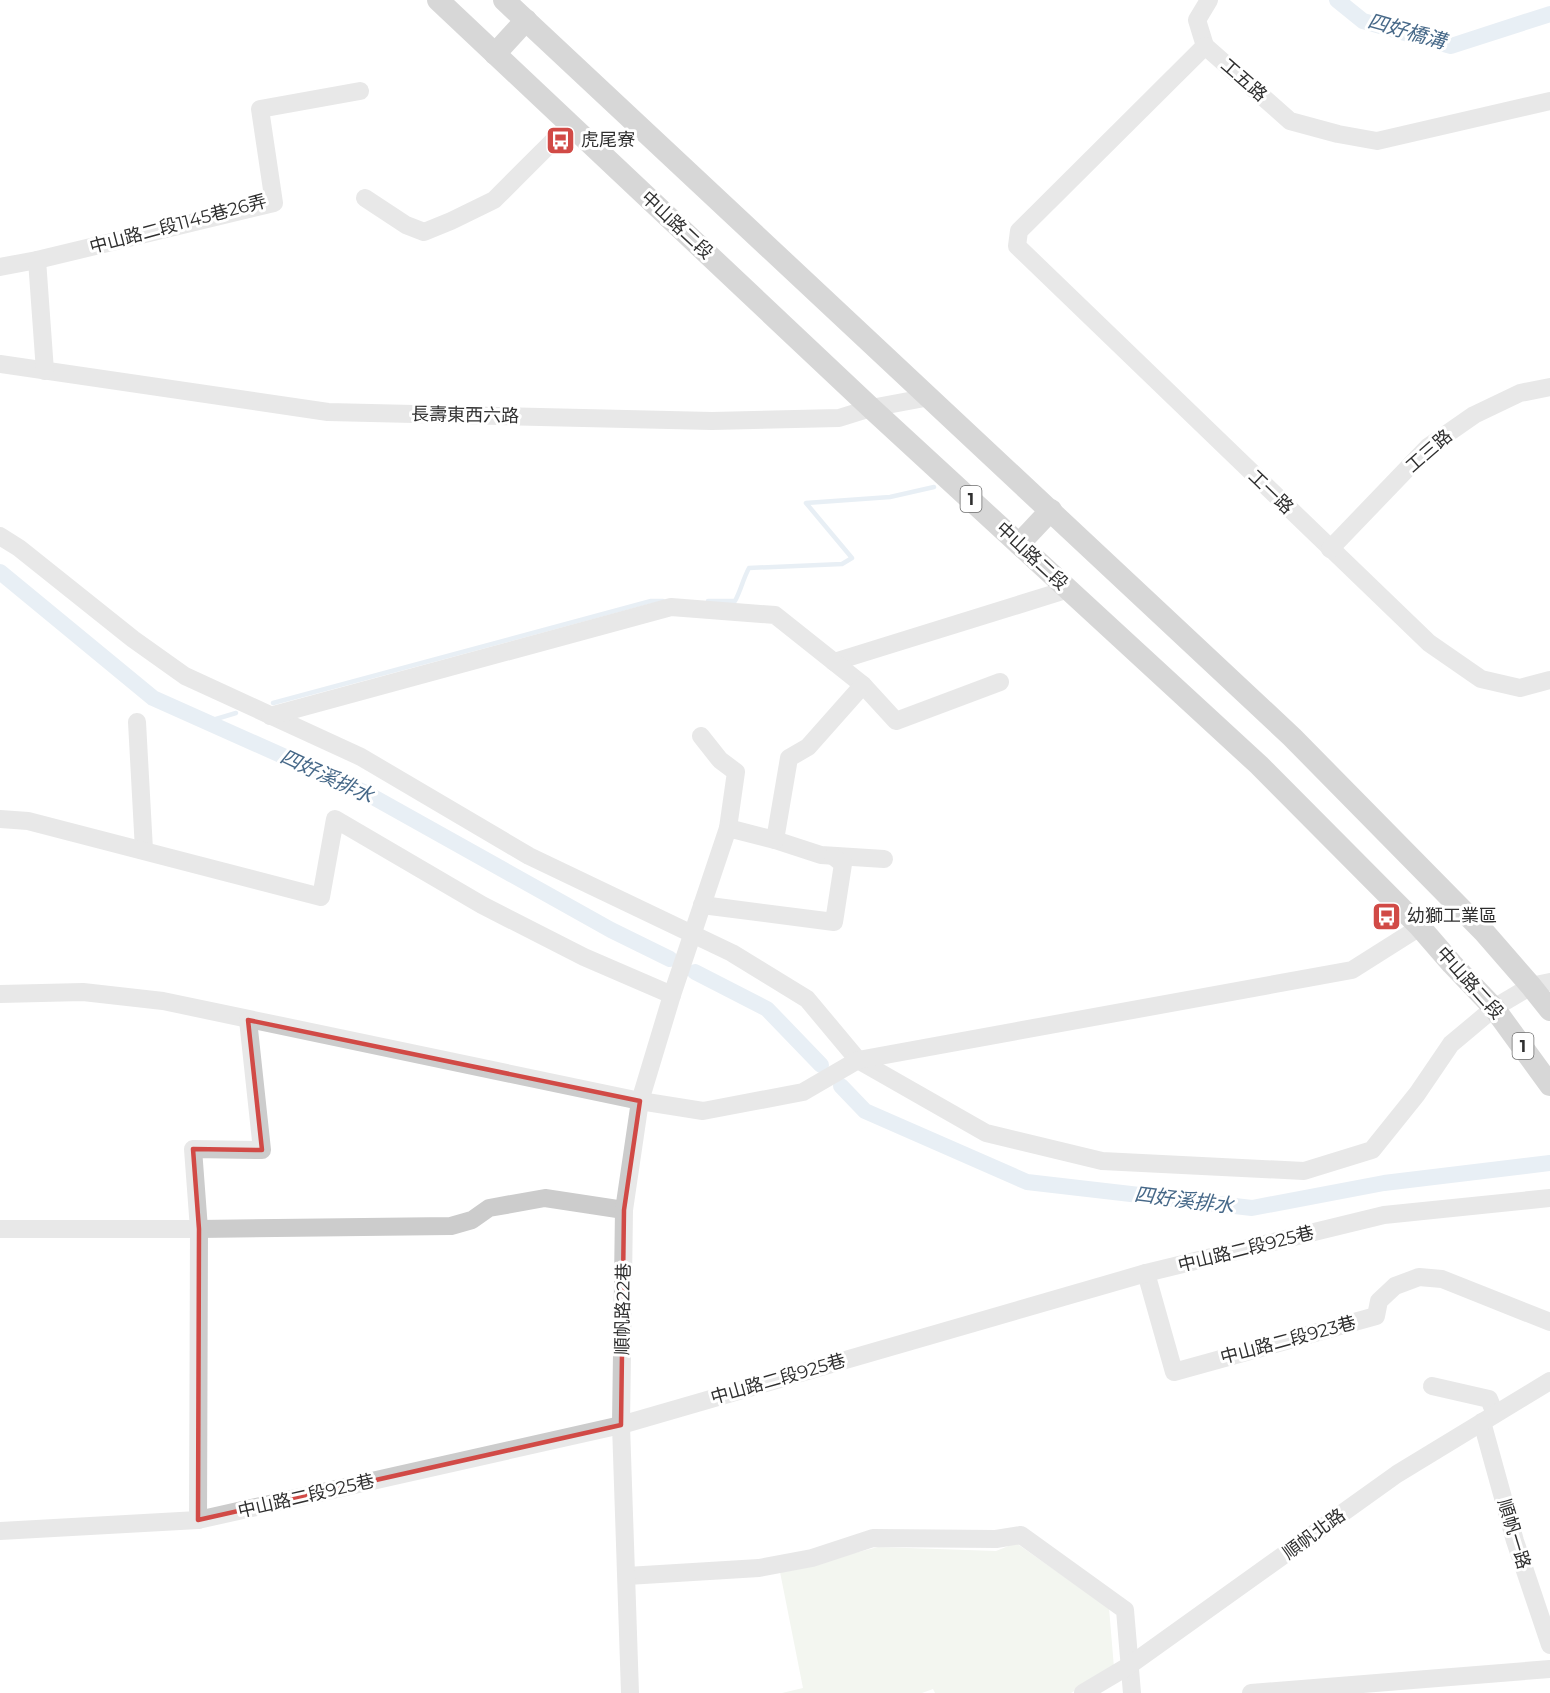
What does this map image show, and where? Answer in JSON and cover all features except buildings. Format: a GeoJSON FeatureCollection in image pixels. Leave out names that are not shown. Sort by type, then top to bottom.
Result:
{"type":"FeatureCollection","features":[{"type":"Feature","properties":{"kind":"main road","name":"中山路二段"},"geometry":{"type":"LineString","coordinates":[[438,0],[871,408],[1259,765],[1420,927],[1494,1008],[1550,1085]]}},
{"type":"Feature","properties":{"kind":"main road"},"geometry":{"type":"LineString","coordinates":[[504,0],[1292,737],[1459,906],[1541,984],[1550,1010]]}},
{"type":"Feature","properties":{"kind":"main road"},"geometry":{"type":"LineString","coordinates":[[495,54],[526,20]]}},
{"type":"Feature","properties":{"kind":"main road"},"geometry":{"type":"LineString","coordinates":[[1019,544],[1051,510]]}},
{"type":"Feature","properties":{"kind":"street"},"geometry":{"type":"LineString","coordinates":[[1205,46],[1197,20],[1209,0]]}},
{"type":"Feature","properties":{"kind":"street","name":"工五路"},"geometry":{"type":"LineString","coordinates":[[1017,246],[1019,231],[1205,46],[1290,121],[1338,134],[1377,141],[1550,100]]}},
{"type":"Feature","properties":{"kind":"street","name":"中山路二段1145巷26弄"},"geometry":{"type":"LineString","coordinates":[[37,260],[274,203],[260,108],[360,92]]}},
{"type":"Feature","properties":{"kind":"street"},"geometry":{"type":"LineString","coordinates":[[365,198],[406,225],[424,232],[451,222],[494,200],[570,124]]}},
{"type":"Feature","properties":{"kind":"street","name":"工一路"},"geometry":{"type":"LineString","coordinates":[[1017,246],[1429,643],[1481,679],[1520,688],[1550,681]]}},
{"type":"Feature","properties":{"kind":"street"},"geometry":{"type":"LineString","coordinates":[[0,267],[37,260],[45,371]]}},
{"type":"Feature","properties":{"kind":"street","name":"長壽東西六路"},"geometry":{"type":"LineString","coordinates":[[0,364],[328,412],[712,422],[839,418],[871,408],[930,397]]}},
{"type":"Feature","properties":{"kind":"street","name":"工三路"},"geometry":{"type":"LineString","coordinates":[[1330,549],[1428,447],[1474,414],[1521,393],[1550,387]]}},
{"type":"Feature","properties":{"kind":"street"},"geometry":{"type":"LineString","coordinates":[[0,536],[133,639],[185,676],[361,757],[529,856],[732,953],[807,999],[858,1060],[986,1133],[1102,1161],[1304,1171],[1372,1150],[1417,1094],[1451,1044],[1494,1008],[1541,984]]}},
{"type":"Feature","properties":{"kind":"street"},"geometry":{"type":"LineString","coordinates":[[834,662],[1069,589]]}},
{"type":"Feature","properties":{"kind":"street"},"geometry":{"type":"LineString","coordinates":[[270,716],[671,607],[775,615],[863,685],[896,721],[1000,682]]}},
{"type":"Feature","properties":{"kind":"street"},"geometry":{"type":"LineString","coordinates":[[775,840],[789,758],[808,747],[863,685]]}},
{"type":"Feature","properties":{"kind":"street"},"geometry":{"type":"LineString","coordinates":[[137,722],[144,850]]}},
{"type":"Feature","properties":{"kind":"street","name":"順帆路22巷"},"geometry":{"type":"LineString","coordinates":[[630,1693],[621,1425],[624,1210],[640,1101],[672,995],[728,828],[736,772],[720,760],[701,736]]}},
{"type":"Feature","properties":{"kind":"street"},"geometry":{"type":"LineString","coordinates":[[0,819],[28,821],[321,897],[335,819],[482,905],[584,957],[672,995]]}},
{"type":"Feature","properties":{"kind":"street"},"geometry":{"type":"LineString","coordinates":[[728,828],[821,855],[884,859]]}},
{"type":"Feature","properties":{"kind":"street"},"geometry":{"type":"LineString","coordinates":[[702,906],[834,922],[843,864],[833,856]]}},
{"type":"Feature","properties":{"kind":"street"},"geometry":{"type":"LineString","coordinates":[[0,994],[83,992],[163,1001],[640,1101],[703,1111],[803,1092],[858,1060],[1352,970],[1420,927]]}},
{"type":"Feature","properties":{"kind":"street"},"geometry":{"type":"LineString","coordinates":[[198,1520],[199,1229],[193,1149],[262,1149],[248,1020]]}},
{"type":"Feature","properties":{"kind":"street"},"geometry":{"type":"LineString","coordinates":[[0,1229],[451,1226],[472,1220],[489,1208],[545,1198],[624,1210]]}},
{"type":"Feature","properties":{"kind":"street","name":"中山路二段925巷"},"geometry":{"type":"LineString","coordinates":[[0,1531],[198,1520],[621,1425],[1146,1273],[1384,1215],[1550,1198]]}},
{"type":"Feature","properties":{"kind":"street","name":"中山路二段923巷"},"geometry":{"type":"LineString","coordinates":[[1146,1273],[1174,1372],[1376,1316],[1379,1301],[1395,1286],[1419,1277],[1442,1279],[1550,1322]]}},
{"type":"Feature","properties":{"kind":"street","name":"順帆北路"},"geometry":{"type":"LineString","coordinates":[[1083,1693],[1130,1665],[1397,1474],[1550,1381]]}},
{"type":"Feature","properties":{"kind":"street"},"geometry":{"type":"LineString","coordinates":[[1432,1386],[1489,1399],[1488,1418]]}},
{"type":"Feature","properties":{"kind":"street","name":"順帆一路"},"geometry":{"type":"LineString","coordinates":[[1488,1418],[1515,1541],[1550,1645]]}},
{"type":"Feature","properties":{"kind":"street"},"geometry":{"type":"LineString","coordinates":[[627,1576],[759,1568],[812,1558],[873,1539],[996,1539],[1021,1535],[1125,1610],[1132,1693]]}},
{"type":"Feature","properties":{"kind":"street"},"geometry":{"type":"LineString","coordinates":[[1251,1693],[1550,1669]]}},
{"type":"Feature","properties":{"kind":"highlighted area"},"geometry":{"type":"Polygon","coordinates":[[[248,1020],[640,1101],[624,1210],[621,1425],[198,1520],[199,1229],[193,1149],[262,1150],[248,1020]]]}},
{"type":"Feature","properties":{"kind":"shaded area"},"geometry":{"type":"Polygon","coordinates":[[[1016,1543],[1109,1608],[1114,1668],[1071,1693],[935,1693],[933,1689],[922,1693],[782,1693],[803,1688],[780,1572],[878,1547],[996,1551],[1016,1543]]]}},
{"type":"Feature","properties":{"kind":"waterway","name":"四好橋溝"},"geometry":{"type":"LineString","coordinates":[[1337,0],[1363,21],[1451,46],[1550,14]]}},
{"type":"Feature","properties":{"kind":"waterway"},"geometry":{"type":"LineString","coordinates":[[708,601],[735,601],[749,568],[842,564],[852,558],[806,503],[890,497],[934,487]]}},
{"type":"Feature","properties":{"kind":"waterway","name":"四好溪排水"},"geometry":{"type":"LineString","coordinates":[[0,572],[153,698],[366,793],[611,930],[670,959]]}},
{"type":"Feature","properties":{"kind":"waterway"},"geometry":{"type":"LineString","coordinates":[[273,703],[651,601],[663,601]]}},
{"type":"Feature","properties":{"kind":"waterway"},"geometry":{"type":"LineString","coordinates":[[206,722],[236,713]]}},
{"type":"Feature","properties":{"kind":"waterway","name":"四好溪排水"},"geometry":{"type":"LineString","coordinates":[[695,972],[767,1009],[821,1065]]}},
{"type":"Feature","properties":{"kind":"waterway","name":"四好溪排水"},"geometry":{"type":"LineString","coordinates":[[841,1086],[865,1111],[1027,1182],[1252,1208],[1384,1183],[1550,1163]]}},
{"type":"Feature","properties":{"kind":"place","name":"虎尾寮"},"geometry":{"type":"Point","coordinates":[560,140]}},
{"type":"Feature","properties":{"kind":"place","name":"幼獅工業區"},"geometry":{"type":"Point","coordinates":[1386,916]}}]}
